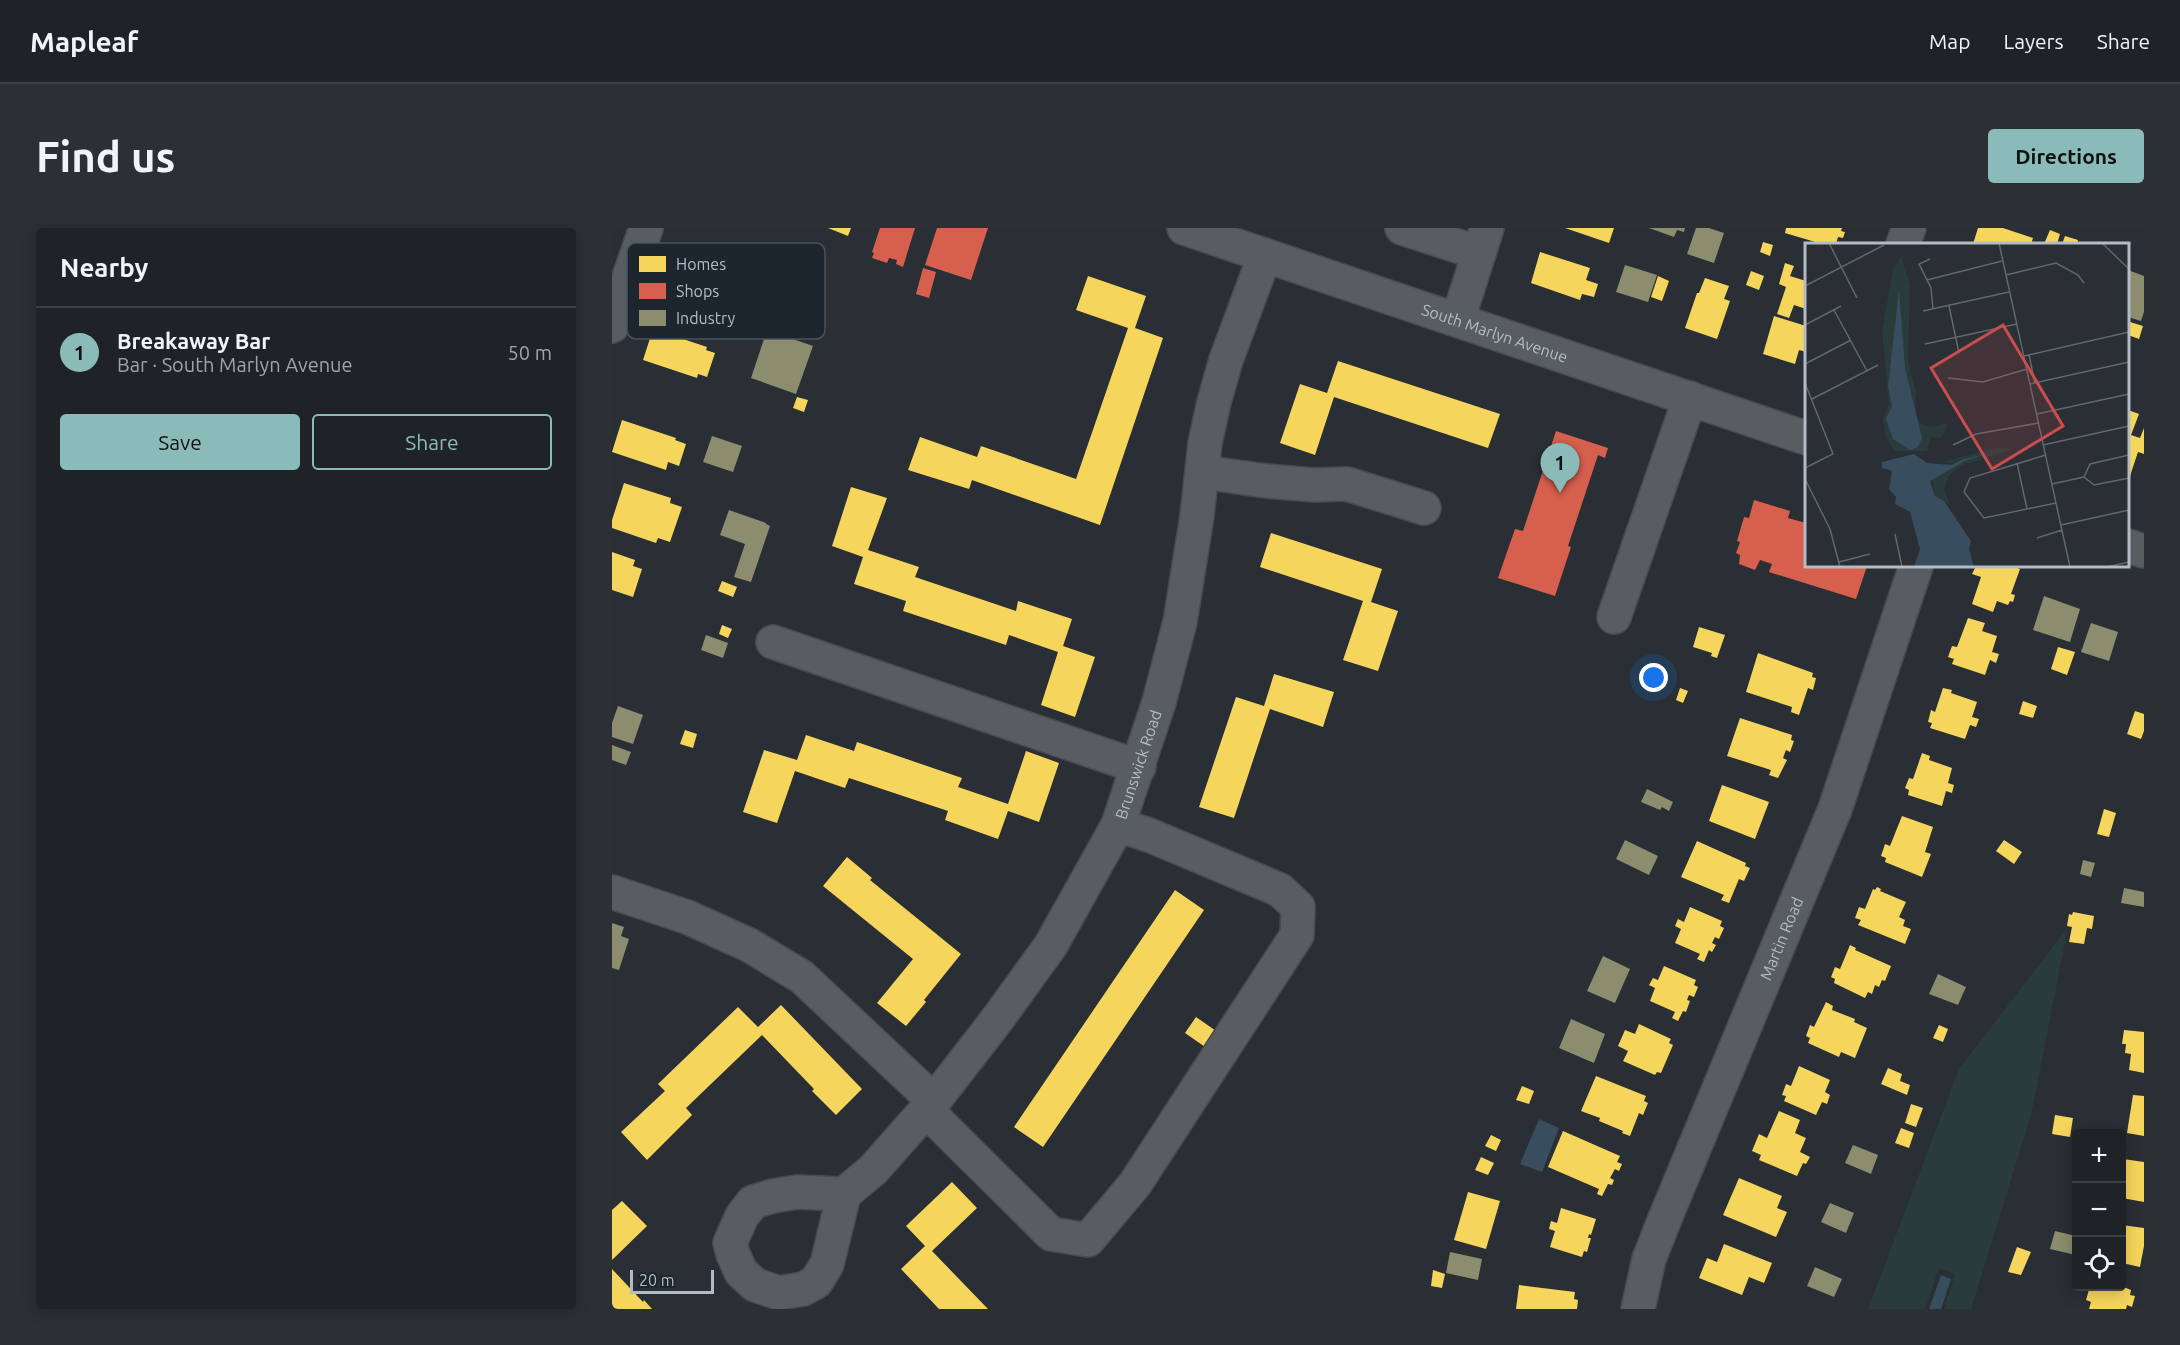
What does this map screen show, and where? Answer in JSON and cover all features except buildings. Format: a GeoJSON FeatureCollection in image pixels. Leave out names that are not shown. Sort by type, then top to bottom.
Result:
{"type":"FeatureCollection","features":[{"type":"Feature","properties":{"kind":"street"},"geometry":{"type":"LineString","coordinates":[[641,243],[646,228]]}},
{"type":"Feature","properties":{"kind":"street","name":"South Marlyn Avenue"},"geometry":{"type":"LineString","coordinates":[[1184,228],[1805,438]]}},
{"type":"Feature","properties":{"kind":"street"},"geometry":{"type":"LineString","coordinates":[[1402,228],[1483,241],[1458,320]]}},
{"type":"Feature","properties":{"kind":"street"},"geometry":{"type":"LineString","coordinates":[[1903,243],[1909,228]]}},
{"type":"Feature","properties":{"kind":"street","name":"Brunswick Road"},"geometry":{"type":"LineString","coordinates":[[844,1194],[873,1170],[930,1105],[996,1022],[1051,945],[1118,825],[1139,768],[1180,622],[1197,516],[1205,443],[1226,360],[1265,255]]}},
{"type":"Feature","properties":{"kind":"street"},"geometry":{"type":"LineString","coordinates":[[612,326],[627,283]]}},
{"type":"Feature","properties":{"kind":"street"},"geometry":{"type":"LineString","coordinates":[[1614,617],[1690,398]]}},
{"type":"Feature","properties":{"kind":"street"},"geometry":{"type":"LineString","coordinates":[[1202,472],[1266,481],[1315,485],[1347,484],[1424,508]]}},
{"type":"Feature","properties":{"kind":"street"},"geometry":{"type":"LineString","coordinates":[[2129,547],[2144,551]]}},
{"type":"Feature","properties":{"kind":"street","name":"Martin Road"},"geometry":{"type":"LineString","coordinates":[[1638,1309],[1649,1259],[1835,809],[1916,567]]}},
{"type":"Feature","properties":{"kind":"street"},"geometry":{"type":"LineString","coordinates":[[772,642],[1139,768]]}},
{"type":"Feature","properties":{"kind":"street"},"geometry":{"type":"LineString","coordinates":[[623,896],[687,916],[749,945],[802,977],[930,1105],[1051,1234],[1088,1240],[1135,1184],[1256,1002],[1297,935],[1298,907],[1280,890],[1149,835],[1118,825]]}},
{"type":"Feature","properties":{"kind":"street"},"geometry":{"type":"LineString","coordinates":[[797,1192],[844,1194],[827,1264],[816,1282],[811,1299],[779,1293],[755,1285],[741,1272],[730,1244],[742,1216],[753,1202],[797,1192]]}},
{"type":"Feature","properties":{"kind":"green space"},"geometry":{"type":"Polygon","coordinates":[[[2068,927],[2031,1115],[1971,1309],[1944,1309],[1955,1274],[1939,1268],[1925,1309],[1868,1309],[1959,1069],[2068,927]]]}},
{"type":"Feature","properties":{"kind":"water"},"geometry":{"type":"Polygon","coordinates":[[[1539,1119],[1559,1128],[1542,1172],[1520,1164],[1539,1119]]]}},
{"type":"Feature","properties":{"kind":"water"},"geometry":{"type":"Polygon","coordinates":[[[1941,1275],[1951,1279],[1941,1309],[1929,1309],[1941,1275]]]}},
{"type":"Feature","properties":{"kind":"place","name":"Breakaway Bar"},"geometry":{"type":"Point","coordinates":[1560,493]}}]}
